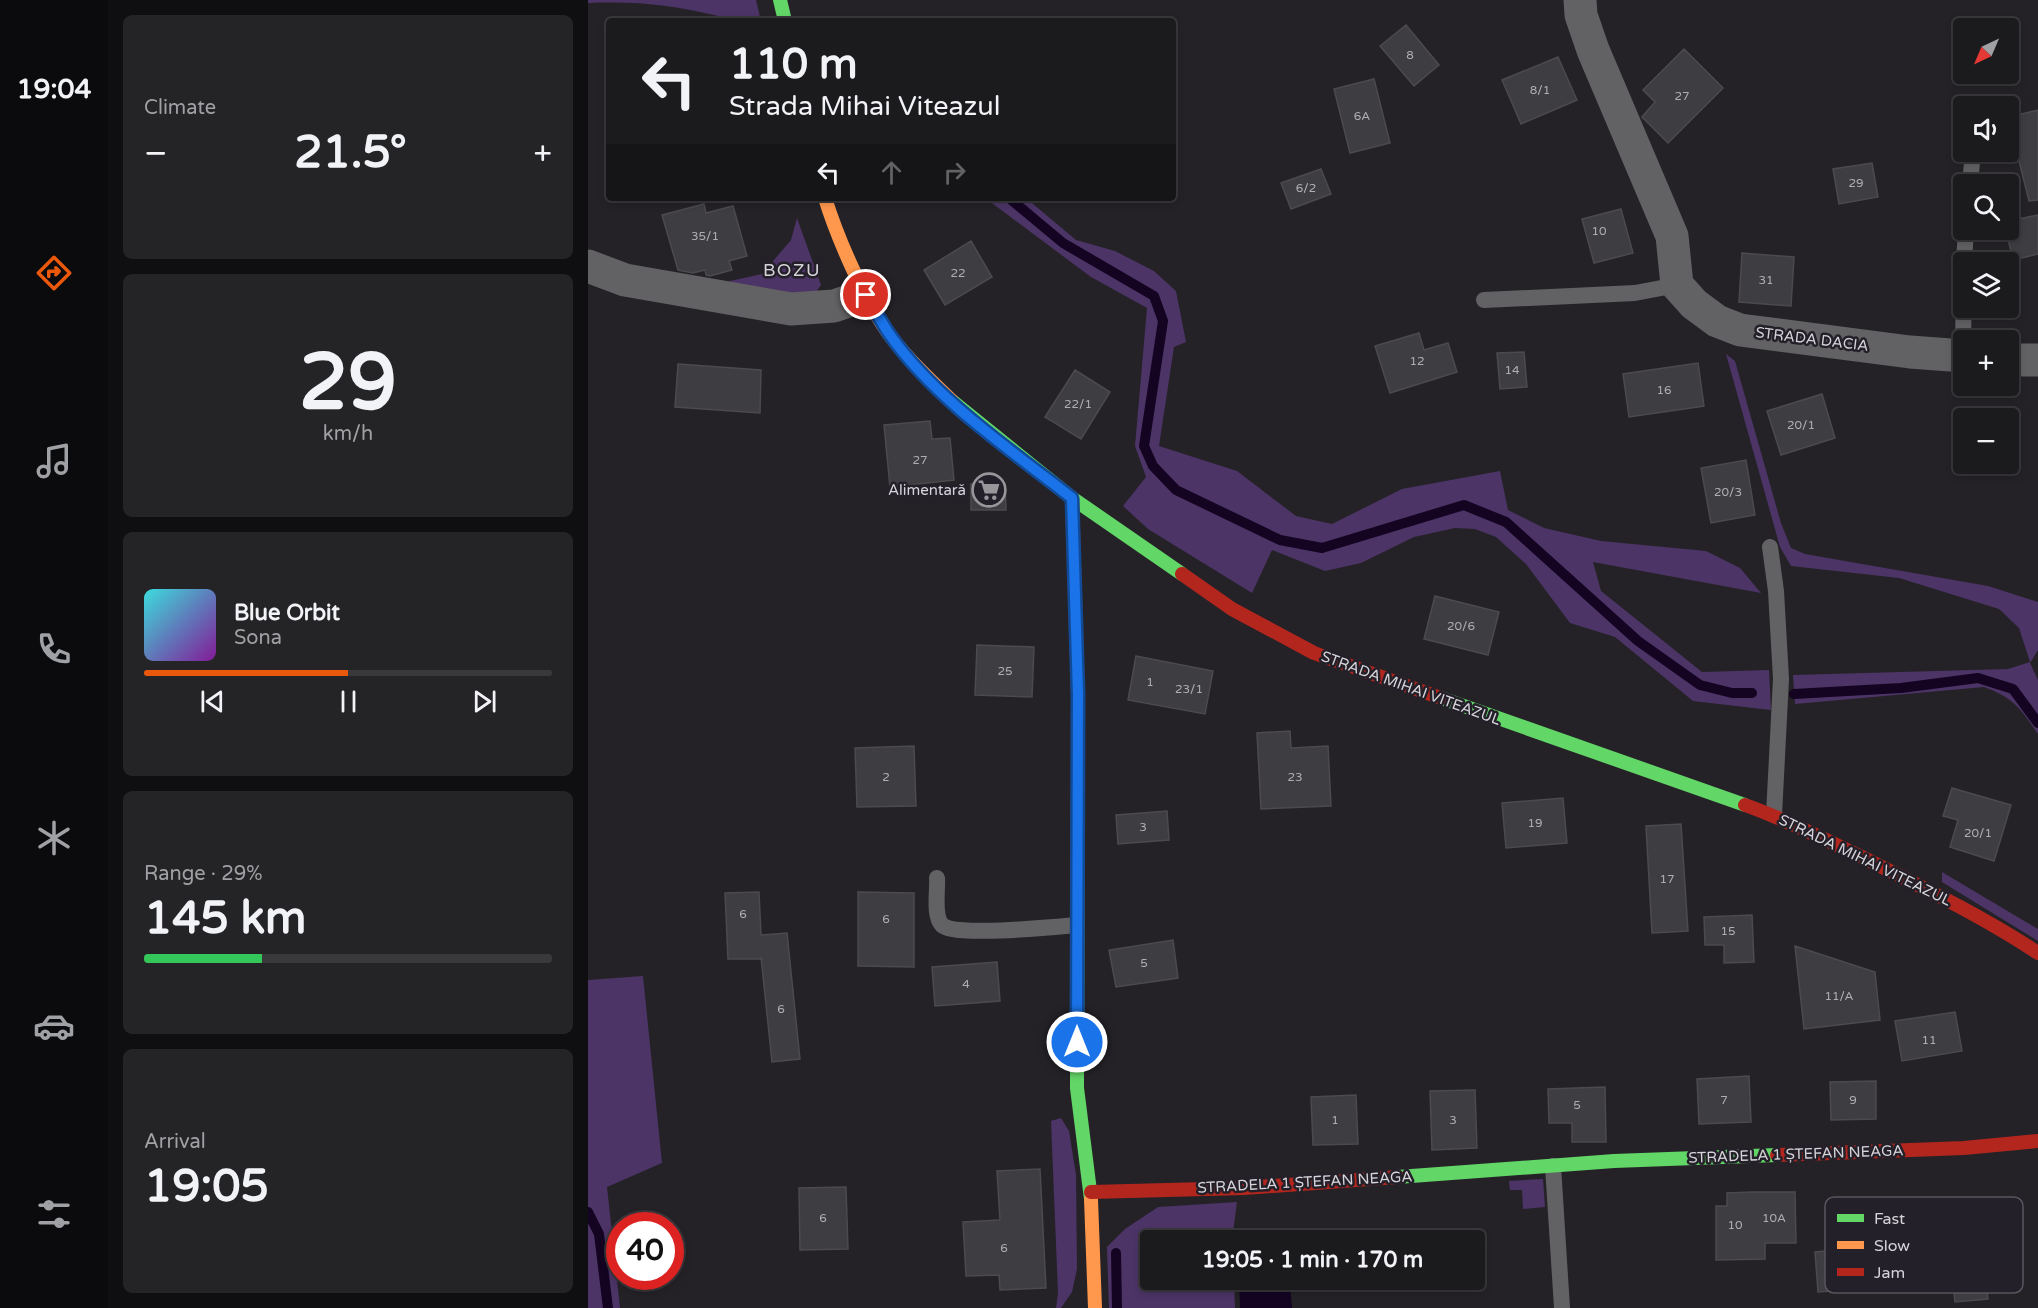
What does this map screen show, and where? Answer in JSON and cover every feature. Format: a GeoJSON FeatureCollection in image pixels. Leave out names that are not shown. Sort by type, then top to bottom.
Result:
{"type":"FeatureCollection","features":[{"type":"Feature","properties":{"kind":"street"},"geometry":{"type":"LineString","coordinates":[[780,0],[784,18]]}},
{"type":"Feature","properties":{"kind":"street"},"geometry":{"type":"LineString","coordinates":[[1580,0],[1581,15],[1593,50],[1672,236],[1677,285]]}},
{"type":"Feature","properties":{"kind":"street","name":"STRADA MIHAI VITEAZUL"},"geometry":{"type":"LineString","coordinates":[[826,201],[866,295],[890,335],[920,372],[968,416],[1072,498],[1232,609],[1314,653],[1774,816],[1992,923],[2038,953]]}},
{"type":"Feature","properties":{"kind":"street"},"geometry":{"type":"LineString","coordinates":[[588,266],[625,280],[705,296],[791,309],[834,306],[866,295]]}},
{"type":"Feature","properties":{"kind":"street","name":"STRADA DACIA"},"geometry":{"type":"LineString","coordinates":[[1677,285],[1694,304],[1717,321],[1740,330],[1910,352],[1953,355]]}},
{"type":"Feature","properties":{"kind":"street"},"geometry":{"type":"LineString","coordinates":[[2019,360],[2038,360]]}},
{"type":"Feature","properties":{"kind":"street"},"geometry":{"type":"LineString","coordinates":[[1072,498],[1078,694],[1077,1088],[1091,1192],[1095,1308]]}},
{"type":"Feature","properties":{"kind":"street","name":"STRADELA 1 ȘTEFAN NEAGA"},"geometry":{"type":"LineString","coordinates":[[1091,1192],[1244,1188],[1553,1166],[1964,1148],[2038,1141]]}},
{"type":"Feature","properties":{"kind":"lane"},"geometry":{"type":"LineString","coordinates":[[1484,300],[1635,293],[1677,285]]}},
{"type":"Feature","properties":{"kind":"lane"},"geometry":{"type":"LineString","coordinates":[[1770,547],[1776,591],[1781,679],[1774,816]]}},
{"type":"Feature","properties":{"kind":"lane"},"geometry":{"type":"LineString","coordinates":[[937,878],[938,919],[942,926],[954,930],[1006,930],[1077,925]]}},
{"type":"Feature","properties":{"kind":"lane"},"geometry":{"type":"LineString","coordinates":[[1553,1166],[1562,1308]]}},
{"type":"Feature","properties":{"kind":"shaded area"},"geometry":{"type":"Polygon","coordinates":[[[588,0],[756,0],[760,18],[724,18],[688,9],[640,3],[588,3],[588,0]]]}},
{"type":"Feature","properties":{"kind":"shaded area"},"geometry":{"type":"Polygon","coordinates":[[[989,201],[1030,201],[1076,240],[1115,251],[1154,271],[1176,291],[1186,342],[1174,347],[1159,446],[1237,471],[1296,516],[1332,524],[1402,489],[1500,471],[1508,510],[1544,528],[1601,541],[1706,551],[1740,568],[1761,593],[1593,562],[1601,591],[1702,672],[1769,670],[1771,710],[1693,701],[1615,637],[1570,623],[1526,564],[1496,537],[1475,529],[1455,528],[1414,537],[1361,563],[1325,571],[1272,550],[1252,593],[1148,529],[1123,506],[1146,477],[1135,446],[1147,308],[1091,277],[989,201]]]}},
{"type":"Feature","properties":{"kind":"shaded area"},"geometry":{"type":"Polygon","coordinates":[[[797,218],[821,285],[814,295],[707,286],[762,274],[791,240],[797,218]]]}},
{"type":"Feature","properties":{"kind":"shaded area"},"geometry":{"type":"Polygon","coordinates":[[[1726,354],[1735,361],[1781,523],[1791,548],[1805,554],[1988,586],[2038,602],[2038,650],[2030,663],[2038,680],[2038,734],[2016,705],[2003,695],[1984,687],[1795,704],[1793,675],[2008,669],[2030,662],[2019,628],[1999,609],[1899,578],[1791,566],[1780,547],[1726,354]]]}},
{"type":"Feature","properties":{"kind":"shaded area"},"geometry":{"type":"Polygon","coordinates":[[[1942,872],[2038,929],[2038,941],[1942,882],[1942,872]]]}},
{"type":"Feature","properties":{"kind":"shaded area"},"geometry":{"type":"Polygon","coordinates":[[[643,976],[662,1163],[607,1187],[610,1212],[606,1212],[606,1290],[618,1290],[620,1308],[588,1308],[588,980],[643,976]]]}},
{"type":"Feature","properties":{"kind":"shaded area"},"geometry":{"type":"Polygon","coordinates":[[[1061,1118],[1069,1131],[1076,1175],[1077,1269],[1072,1292],[1061,1308],[1056,1308],[1058,1293],[1051,1121],[1061,1118]]]}},
{"type":"Feature","properties":{"kind":"shaded area"},"geometry":{"type":"Polygon","coordinates":[[[1543,1179],[1545,1207],[1523,1209],[1522,1190],[1510,1190],[1509,1181],[1543,1179]]]}},
{"type":"Feature","properties":{"kind":"shaded area"},"geometry":{"type":"Polygon","coordinates":[[[1237,1202],[1233,1230],[1140,1230],[1140,1290],[1234,1290],[1235,1308],[1109,1308],[1107,1247],[1125,1229],[1158,1207],[1237,1202]]]}},
{"type":"Feature","properties":{"kind":"shaded area"},"geometry":{"type":"Polygon","coordinates":[[[1239,1290],[1290,1290],[1292,1308],[1240,1308],[1239,1290]]]}},
{"type":"Feature","properties":{"kind":"building"},"geometry":{"type":"Polygon","coordinates":[[[1406,25],[1439,65],[1414,86],[1380,46],[1406,25]]]}},
{"type":"Feature","properties":{"kind":"building"},"geometry":{"type":"Polygon","coordinates":[[[1684,49],[1723,88],[1668,143],[1642,117],[1655,102],[1643,90],[1684,49]]]}},
{"type":"Feature","properties":{"kind":"building"},"geometry":{"type":"Polygon","coordinates":[[[1558,57],[1577,100],[1521,124],[1502,80],[1558,57]]]}},
{"type":"Feature","properties":{"kind":"building"},"geometry":{"type":"Polygon","coordinates":[[[1374,79],[1390,143],[1350,153],[1334,89],[1374,79]]]}},
{"type":"Feature","properties":{"kind":"building"},"geometry":{"type":"Polygon","coordinates":[[[2038,110],[2038,200],[2029,201],[2019,161],[2019,114],[2038,110]]]}},
{"type":"Feature","properties":{"kind":"building"},"geometry":{"type":"Polygon","coordinates":[[[1872,163],[1878,197],[1839,204],[1833,169],[1872,163]]]}},
{"type":"Feature","properties":{"kind":"building"},"geometry":{"type":"Polygon","coordinates":[[[1321,169],[1331,194],[1291,209],[1281,183],[1321,169]]]}},
{"type":"Feature","properties":{"kind":"building"},"geometry":{"type":"Polygon","coordinates":[[[704,204],[706,213],[733,206],[747,256],[729,261],[732,270],[710,276],[706,275],[705,270],[693,273],[678,270],[662,215],[704,204]]]}},
{"type":"Feature","properties":{"kind":"building"},"geometry":{"type":"Polygon","coordinates":[[[1621,209],[1633,253],[1594,263],[1582,219],[1621,209]]]}},
{"type":"Feature","properties":{"kind":"building"},"geometry":{"type":"Polygon","coordinates":[[[2038,215],[2038,254],[2019,259],[2019,252],[2011,252],[2008,240],[2019,240],[2019,219],[2038,215]]]}},
{"type":"Feature","properties":{"kind":"building"},"geometry":{"type":"Polygon","coordinates":[[[971,241],[992,277],[945,305],[924,270],[971,241]]]}},
{"type":"Feature","properties":{"kind":"building"},"geometry":{"type":"Polygon","coordinates":[[[1742,253],[1794,257],[1791,306],[1739,302],[1742,253]]]}},
{"type":"Feature","properties":{"kind":"building"},"geometry":{"type":"Polygon","coordinates":[[[1419,333],[1424,350],[1448,343],[1457,372],[1390,393],[1375,346],[1419,333]]]}},
{"type":"Feature","properties":{"kind":"building"},"geometry":{"type":"Polygon","coordinates":[[[1524,352],[1527,387],[1500,389],[1497,353],[1524,352]]]}},
{"type":"Feature","properties":{"kind":"building"},"geometry":{"type":"Polygon","coordinates":[[[1698,363],[1704,406],[1629,417],[1623,374],[1698,363]]]}},
{"type":"Feature","properties":{"kind":"building"},"geometry":{"type":"Polygon","coordinates":[[[678,364],[761,370],[760,413],[675,407],[678,364]]]}},
{"type":"Feature","properties":{"kind":"building"},"geometry":{"type":"Polygon","coordinates":[[[1075,370],[1110,392],[1081,439],[1045,417],[1075,370]]]}},
{"type":"Feature","properties":{"kind":"building"},"geometry":{"type":"Polygon","coordinates":[[[1822,394],[1835,438],[1781,455],[1767,411],[1822,394]]]}},
{"type":"Feature","properties":{"kind":"building"},"geometry":{"type":"Polygon","coordinates":[[[930,421],[932,439],[950,438],[954,480],[890,487],[884,425],[930,421]]]}},
{"type":"Feature","properties":{"kind":"building"},"geometry":{"type":"Polygon","coordinates":[[[1746,460],[1755,515],[1711,523],[1701,468],[1746,460]]]}},
{"type":"Feature","properties":{"kind":"building"},"geometry":{"type":"Polygon","coordinates":[[[971,484],[1005,484],[1006,510],[971,510],[971,484]]]}},
{"type":"Feature","properties":{"kind":"building"},"geometry":{"type":"Polygon","coordinates":[[[1435,596],[1499,612],[1488,655],[1424,639],[1435,596]]]}},
{"type":"Feature","properties":{"kind":"building"},"geometry":{"type":"Polygon","coordinates":[[[977,645],[1034,647],[1032,697],[975,695],[977,645]]]}},
{"type":"Feature","properties":{"kind":"building"},"geometry":{"type":"Polygon","coordinates":[[[1136,656],[1213,671],[1205,714],[1128,700],[1136,656]]]}},
{"type":"Feature","properties":{"kind":"building"},"geometry":{"type":"Polygon","coordinates":[[[1290,731],[1291,748],[1328,746],[1331,806],[1261,809],[1257,733],[1290,731]]]}},
{"type":"Feature","properties":{"kind":"building"},"geometry":{"type":"Polygon","coordinates":[[[914,746],[916,806],[857,807],[855,748],[914,746]]]}},
{"type":"Feature","properties":{"kind":"building"},"geometry":{"type":"Polygon","coordinates":[[[1952,788],[2011,805],[1994,861],[1950,847],[1958,820],[1943,816],[1952,788]]]}},
{"type":"Feature","properties":{"kind":"building"},"geometry":{"type":"Polygon","coordinates":[[[1563,798],[1567,843],[1506,848],[1502,803],[1563,798]]]}},
{"type":"Feature","properties":{"kind":"building"},"geometry":{"type":"Polygon","coordinates":[[[1167,811],[1169,840],[1118,844],[1116,815],[1167,811]]]}},
{"type":"Feature","properties":{"kind":"building"},"geometry":{"type":"Polygon","coordinates":[[[1681,824],[1688,931],[1652,933],[1646,826],[1681,824]]]}},
{"type":"Feature","properties":{"kind":"building"},"geometry":{"type":"Polygon","coordinates":[[[759,892],[761,935],[787,933],[800,1059],[772,1062],[761,959],[728,959],[725,893],[759,892]]]}},
{"type":"Feature","properties":{"kind":"building"},"geometry":{"type":"Polygon","coordinates":[[[858,892],[914,893],[914,967],[858,966],[858,892]]]}},
{"type":"Feature","properties":{"kind":"building"},"geometry":{"type":"Polygon","coordinates":[[[1752,915],[1754,962],[1724,963],[1724,945],[1705,945],[1704,917],[1752,915]]]}},
{"type":"Feature","properties":{"kind":"building"},"geometry":{"type":"Polygon","coordinates":[[[1173,940],[1178,978],[1116,987],[1109,950],[1173,940]]]}},
{"type":"Feature","properties":{"kind":"building"},"geometry":{"type":"Polygon","coordinates":[[[1795,946],[1875,972],[1880,1020],[1804,1029],[1795,946]]]}},
{"type":"Feature","properties":{"kind":"building"},"geometry":{"type":"Polygon","coordinates":[[[997,962],[1000,1001],[935,1006],[932,967],[997,962]]]}},
{"type":"Feature","properties":{"kind":"building"},"geometry":{"type":"Polygon","coordinates":[[[1955,1012],[1962,1051],[1902,1061],[1895,1021],[1955,1012]]]}},
{"type":"Feature","properties":{"kind":"building"},"geometry":{"type":"Polygon","coordinates":[[[1749,1076],[1751,1122],[1699,1124],[1697,1079],[1749,1076]]]}},
{"type":"Feature","properties":{"kind":"building"},"geometry":{"type":"Polygon","coordinates":[[[1876,1081],[1876,1119],[1831,1120],[1830,1082],[1876,1081]]]}},
{"type":"Feature","properties":{"kind":"building"},"geometry":{"type":"Polygon","coordinates":[[[1605,1087],[1606,1142],[1572,1142],[1572,1123],[1549,1123],[1548,1089],[1605,1087]]]}},
{"type":"Feature","properties":{"kind":"building"},"geometry":{"type":"Polygon","coordinates":[[[1475,1090],[1477,1148],[1432,1150],[1430,1091],[1475,1090]]]}},
{"type":"Feature","properties":{"kind":"building"},"geometry":{"type":"Polygon","coordinates":[[[1356,1095],[1358,1144],[1313,1145],[1311,1097],[1356,1095]]]}},
{"type":"Feature","properties":{"kind":"building"},"geometry":{"type":"Polygon","coordinates":[[[1040,1169],[1046,1288],[1000,1290],[999,1275],[966,1276],[963,1222],[1000,1220],[997,1171],[1040,1169]]]}},
{"type":"Feature","properties":{"kind":"building"},"geometry":{"type":"Polygon","coordinates":[[[846,1187],[848,1249],[800,1250],[799,1188],[846,1187]]]}},
{"type":"Feature","properties":{"kind":"building"},"geometry":{"type":"Polygon","coordinates":[[[1795,1192],[1796,1243],[1765,1243],[1765,1259],[1716,1260],[1716,1206],[1727,1206],[1727,1193],[1795,1192]]]}},
{"type":"Feature","properties":{"kind":"building"},"geometry":{"type":"Polygon","coordinates":[[[1825,1251],[1825,1291],[1818,1292],[1815,1252],[1825,1251]]]}},
{"type":"Feature","properties":{"kind":"building"},"geometry":{"type":"Polygon","coordinates":[[[1954,1293],[1987,1293],[1988,1299],[1955,1302],[1954,1293]]]}},
{"type":"Feature","properties":{"kind":"waterway"},"geometry":{"type":"LineString","coordinates":[[1013,201],[1063,243],[1154,296],[1163,321],[1144,446],[1153,466],[1176,490],[1280,540],[1322,548],[1464,505],[1506,522],[1638,641],[1700,685],[1732,693],[1752,693]]}},
{"type":"Feature","properties":{"kind":"waterway"},"geometry":{"type":"LineString","coordinates":[[1794,694],[1901,688],[1978,678],[2013,689],[2038,723]]}},
{"type":"Feature","properties":{"kind":"waterway"},"geometry":{"type":"LineString","coordinates":[[588,1212],[599,1234],[608,1308]]}},
{"type":"Feature","properties":{"kind":"waterway"},"geometry":{"type":"LineString","coordinates":[[1116,1253],[1117,1308]]}},
{"type":"Feature","properties":{"kind":"traffic: fast"},"geometry":{"type":"LineString","coordinates":[[780,0],[784,18]]}},
{"type":"Feature","properties":{"kind":"traffic: fast"},"geometry":{"type":"LineString","coordinates":[[952,401],[1072,498],[1182,574]]}},
{"type":"Feature","properties":{"kind":"traffic: fast"},"geometry":{"type":"LineString","coordinates":[[1441,698],[1745,805]]}},
{"type":"Feature","properties":{"kind":"traffic: fast"},"geometry":{"type":"LineString","coordinates":[[1078,789],[1077,1088],[1091,1199]]}},
{"type":"Feature","properties":{"kind":"traffic: fast"},"geometry":{"type":"LineString","coordinates":[[1398,1177],[1614,1161],[1777,1155]]}},
{"type":"Feature","properties":{"kind":"traffic: slow"},"geometry":{"type":"LineString","coordinates":[[826,201],[853,270],[881,322],[905,354],[952,401]]}},
{"type":"Feature","properties":{"kind":"traffic: slow"},"geometry":{"type":"LineString","coordinates":[[1091,1199],[1095,1308]]}},
{"type":"Feature","properties":{"kind":"traffic: jam"},"geometry":{"type":"LineString","coordinates":[[1072,498],[1078,694],[1078,789]]}},
{"type":"Feature","properties":{"kind":"traffic: jam"},"geometry":{"type":"LineString","coordinates":[[1182,574],[1232,609],[1314,653],[1441,698]]}},
{"type":"Feature","properties":{"kind":"traffic: jam"},"geometry":{"type":"LineString","coordinates":[[1745,805],[1775,816],[1907,879],[1974,914],[2038,953]]}},
{"type":"Feature","properties":{"kind":"traffic: jam"},"geometry":{"type":"LineString","coordinates":[[1777,1155],[1964,1148],[2038,1141]]}},
{"type":"Feature","properties":{"kind":"traffic: jam"},"geometry":{"type":"LineString","coordinates":[[1091,1192],[1244,1188],[1398,1177]]}},
{"type":"Feature","properties":{"kind":"place","name":"Alimentară"},"geometry":{"type":"Point","coordinates":[989,490]}},
{"type":"Feature","properties":{"kind":"district","name":"BOZU"},"geometry":{"type":"Point","coordinates":[792,270]}},
{"type":"Feature","properties":{"kind":"route"},"geometry":{"type":"LineString","coordinates":[[866,295],[890,335],[920,372],[968,416],[1072,498],[1078,694],[1077,1042]]}}]}
